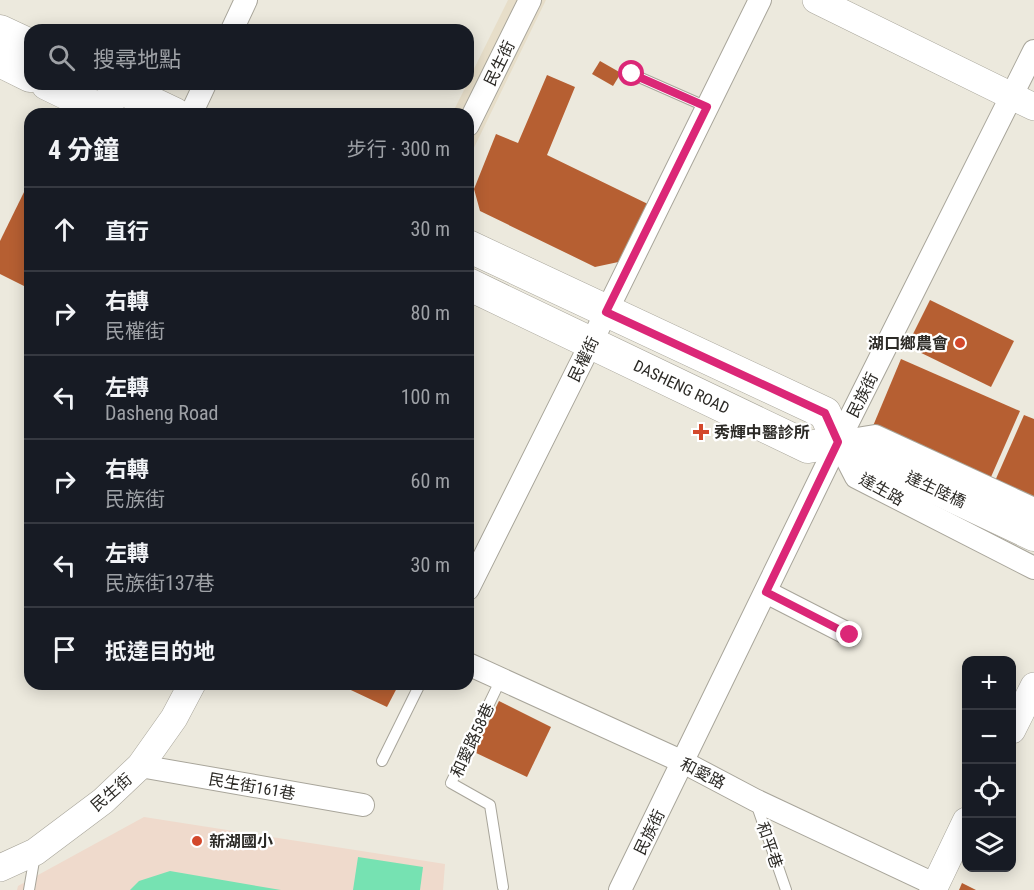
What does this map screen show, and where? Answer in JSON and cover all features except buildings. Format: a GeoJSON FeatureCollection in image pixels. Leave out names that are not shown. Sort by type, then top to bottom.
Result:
{"type":"FeatureCollection","features":[{"type":"Feature","properties":{"kind":"main road"},"geometry":{"type":"LineString","coordinates":[[0,31],[24,42]]}},
{"type":"Feature","properties":{"kind":"main road"},"geometry":{"type":"LineString","coordinates":[[0,61],[24,73]]}},
{"type":"Feature","properties":{"kind":"main road"},"geometry":{"type":"LineString","coordinates":[[59,90],[97,108]]}},
{"type":"Feature","properties":{"kind":"main road"},"geometry":{"type":"LineString","coordinates":[[125,90],[162,108]]}},
{"type":"Feature","properties":{"kind":"main road"},"geometry":{"type":"LineString","coordinates":[[474,249],[825,413],[838,442]]}},
{"type":"Feature","properties":{"kind":"main road","name":"DASHENG ROAD"},"geometry":{"type":"LineString","coordinates":[[474,287],[808,447],[838,442]]}},
{"type":"Feature","properties":{"kind":"main road","name":"達生陸橋"},"geometry":{"type":"LineString","coordinates":[[838,442],[1034,535]]}},
{"type":"Feature","properties":{"kind":"street"},"geometry":{"type":"LineString","coordinates":[[235,24],[246,0]]}},
{"type":"Feature","properties":{"kind":"street","name":"民生街"},"geometry":{"type":"LineString","coordinates":[[474,113],[530,0]]}},
{"type":"Feature","properties":{"kind":"street","name":"民權街"},"geometry":{"type":"LineString","coordinates":[[474,577],[760,0]]}},
{"type":"Feature","properties":{"kind":"street"},"geometry":{"type":"LineString","coordinates":[[816,0],[1023,101]]}},
{"type":"Feature","properties":{"kind":"street","name":"民族街"},"geometry":{"type":"LineString","coordinates":[[620,890],[838,442],[1023,101],[1034,51]]}},
{"type":"Feature","properties":{"kind":"street"},"geometry":{"type":"LineString","coordinates":[[193,108],[202,90]]}},
{"type":"Feature","properties":{"kind":"street"},"geometry":{"type":"LineString","coordinates":[[838,442],[875,436],[1034,509]]}},
{"type":"Feature","properties":{"kind":"street","name":"達生路"},"geometry":{"type":"LineString","coordinates":[[838,442],[856,477],[1034,568]]}},
{"type":"Feature","properties":{"kind":"street"},"geometry":{"type":"LineString","coordinates":[[766,592],[850,635]]}},
{"type":"Feature","properties":{"kind":"street","name":"和愛路"},"geometry":{"type":"LineString","coordinates":[[474,667],[683,762],[935,888]]}},
{"type":"Feature","properties":{"kind":"street"},"geometry":{"type":"LineString","coordinates":[[1016,720],[1034,686]]}},
{"type":"Feature","properties":{"kind":"street","name":"民生街"},"geometry":{"type":"LineString","coordinates":[[0,868],[35,852],[103,801],[140,766],[174,718],[189,690]]}},
{"type":"Feature","properties":{"kind":"street","name":"民生街161巷"},"geometry":{"type":"LineString","coordinates":[[140,766],[363,805]]}},
{"type":"Feature","properties":{"kind":"street"},"geometry":{"type":"LineString","coordinates":[[935,888],[962,830]]}},
{"type":"Feature","properties":{"kind":"lane"},"geometry":{"type":"LineString","coordinates":[[632,74],[707,107]]}},
{"type":"Feature","properties":{"kind":"lane","name":"和愛路58巷"},"geometry":{"type":"LineString","coordinates":[[501,679],[451,783],[490,805],[503,887]]}},
{"type":"Feature","properties":{"kind":"lane"},"geometry":{"type":"LineString","coordinates":[[382,761],[417,690]]}},
{"type":"Feature","properties":{"kind":"lane","name":"和平巷"},"geometry":{"type":"LineString","coordinates":[[755,800],[786,890]]}},
{"type":"Feature","properties":{"kind":"lane"},"geometry":{"type":"LineString","coordinates":[[29,890],[35,852]]}},
{"type":"Feature","properties":{"kind":"shaded area"},"geometry":{"type":"Polygon","coordinates":[[[508,0],[546,0],[474,148],[474,108],[455,108],[464,90],[474,90],[474,69],[508,0]]]}},
{"type":"Feature","properties":{"kind":"shaded area","name":"新湖國小"},"geometry":{"type":"Polygon","coordinates":[[[144,817],[445,864],[443,890],[17,890],[18,886],[144,817]]]}},
{"type":"Feature","properties":{"kind":"green space"},"geometry":{"type":"Polygon","coordinates":[[[358,857],[423,867],[420,890],[353,890],[358,857]]]}},
{"type":"Feature","properties":{"kind":"green space"},"geometry":{"type":"Polygon","coordinates":[[[170,871],[281,890],[130,890],[139,881],[170,871]]]}},
{"type":"Feature","properties":{"kind":"place","name":"湖口鄉農會"},"geometry":{"type":"Point","coordinates":[960,343]}},
{"type":"Feature","properties":{"kind":"place","name":"秀輝中醫診所"},"geometry":{"type":"Point","coordinates":[701,432]}},
{"type":"Feature","properties":{"kind":"place","name":"新湖國小"},"geometry":{"type":"Point","coordinates":[197,841]}},
{"type":"Feature","properties":{"kind":"route"},"geometry":{"type":"LineString","coordinates":[[632,74],[707,107],[606,312],[825,413],[838,442],[766,592],[850,635]]}}]}
